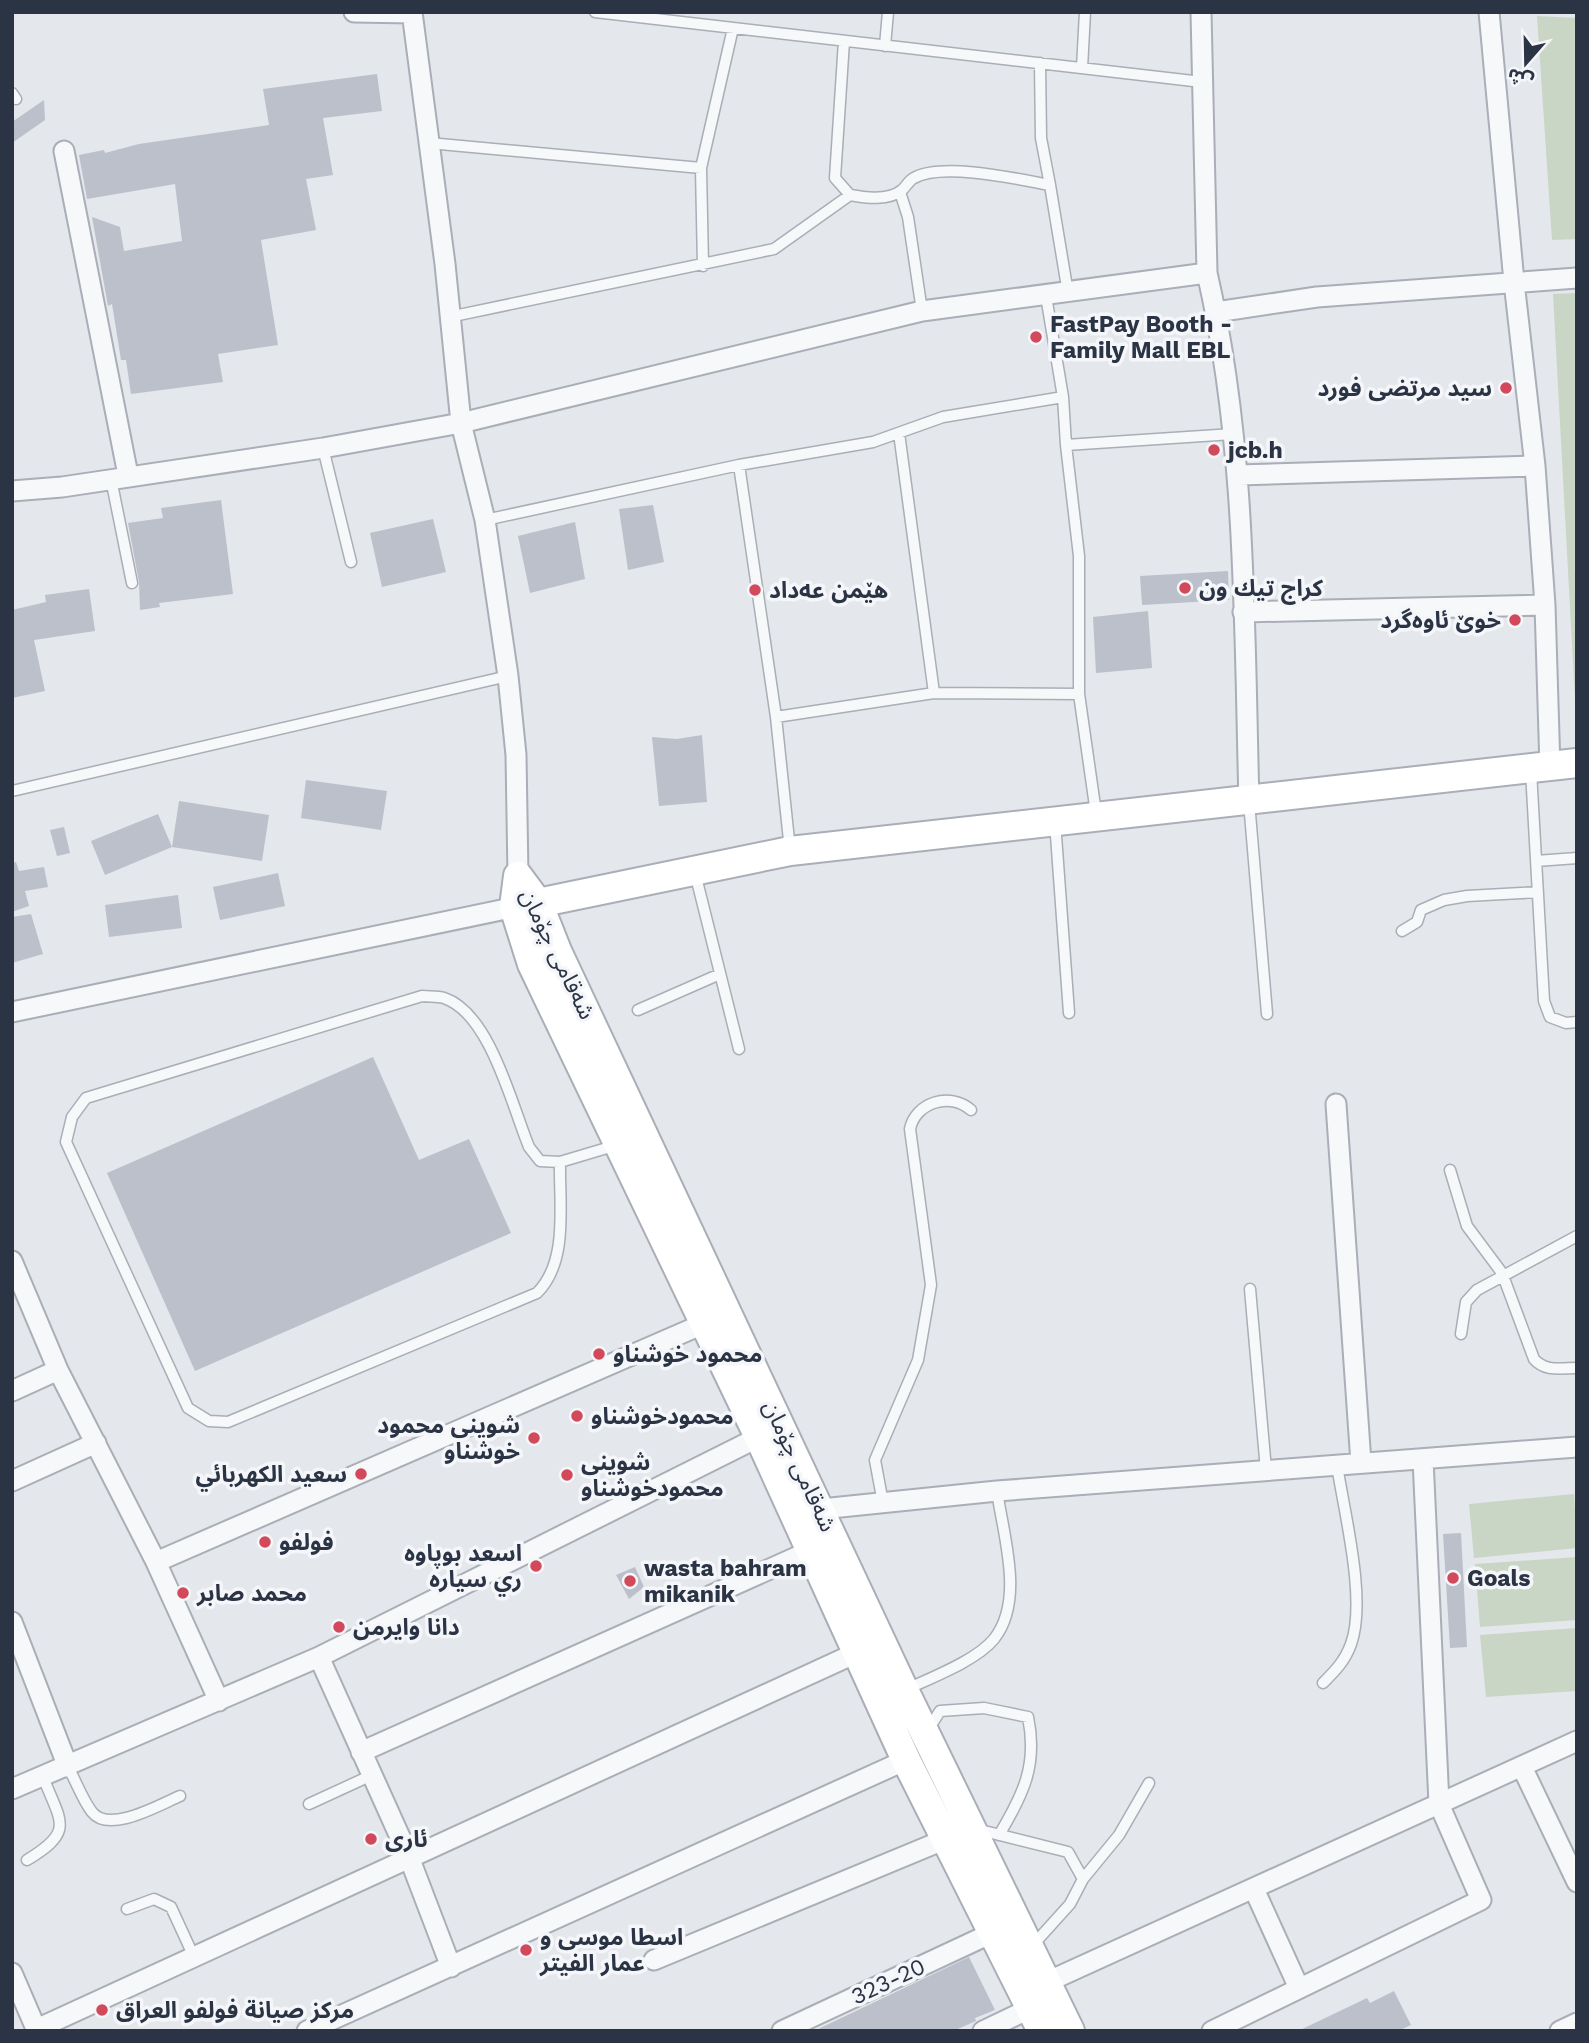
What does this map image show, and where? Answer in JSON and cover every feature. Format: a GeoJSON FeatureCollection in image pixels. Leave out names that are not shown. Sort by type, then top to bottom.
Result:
{"type":"FeatureCollection","features":[{"type":"Feature","properties":{"kind":"street"},"geometry":{"type":"LineString","coordinates":[[354,12],[412,13],[461,423],[485,520],[508,676],[516,755],[518,876]]}},
{"type":"Feature","properties":{"kind":"street"},"geometry":{"type":"LineString","coordinates":[[1201,12],[1207,273],[1216,312],[1239,475],[1249,802]]}},
{"type":"Feature","properties":{"kind":"street"},"geometry":{"type":"LineString","coordinates":[[12,1013],[790,851],[1561,766],[1535,466],[1514,282],[1489,12]]}},
{"type":"Feature","properties":{"kind":"street"},"geometry":{"type":"LineString","coordinates":[[64,152],[120,477]]}},
{"type":"Feature","properties":{"kind":"street"},"geometry":{"type":"LineString","coordinates":[[12,491],[323,448],[461,423],[922,312],[1207,273]]}},
{"type":"Feature","properties":{"kind":"street"},"geometry":{"type":"LineString","coordinates":[[1216,312],[1317,297],[1577,278]]}},
{"type":"Feature","properties":{"kind":"street"},"geometry":{"type":"LineString","coordinates":[[1239,475],[1535,466]]}},
{"type":"Feature","properties":{"kind":"street"},"geometry":{"type":"LineString","coordinates":[[1243,612],[1545,605]]}},
{"type":"Feature","properties":{"kind":"street","name":"شەقامی چۆمان"},"geometry":{"type":"LineString","coordinates":[[518,876],[526,905],[532,964],[759,1437],[906,1760],[928,1803],[972,1834],[994,1932],[1037,2019]]}},
{"type":"Feature","properties":{"kind":"street","name":"شەقامی چۆمان"},"geometry":{"type":"LineString","coordinates":[[526,905],[557,951],[904,1690],[927,1732],[972,1834],[1048,1982],[1070,2031]]}},
{"type":"Feature","properties":{"kind":"street"},"geometry":{"type":"LineString","coordinates":[[532,964],[557,951]]}},
{"type":"Feature","properties":{"kind":"street"},"geometry":{"type":"LineString","coordinates":[[1336,1104],[1360,1463]]}},
{"type":"Feature","properties":{"kind":"street"},"geometry":{"type":"LineString","coordinates":[[12,1261],[58,1370],[156,1562],[219,1701]]}},
{"type":"Feature","properties":{"kind":"street"},"geometry":{"type":"LineString","coordinates":[[156,1562],[703,1324]]}},
{"type":"Feature","properties":{"kind":"street"},"geometry":{"type":"LineString","coordinates":[[12,1391],[58,1370]]}},
{"type":"Feature","properties":{"kind":"street"},"geometry":{"type":"LineString","coordinates":[[12,1790],[319,1657],[759,1437]]}},
{"type":"Feature","properties":{"kind":"street"},"geometry":{"type":"LineString","coordinates":[[12,1481],[96,1443]]}},
{"type":"Feature","properties":{"kind":"street"},"geometry":{"type":"LineString","coordinates":[[821,1510],[997,1492],[1577,1447]]}},
{"type":"Feature","properties":{"kind":"street"},"geometry":{"type":"LineString","coordinates":[[1212,2031],[1252,2022],[1299,1988],[1481,1900],[1439,1804],[1423,1459]]}},
{"type":"Feature","properties":{"kind":"street"},"geometry":{"type":"LineString","coordinates":[[361,1752],[810,1551]]}},
{"type":"Feature","properties":{"kind":"street"},"geometry":{"type":"LineString","coordinates":[[13,1625],[68,1767]]}},
{"type":"Feature","properties":{"kind":"street"},"geometry":{"type":"LineString","coordinates":[[12,1973],[37,2030],[856,1653]]}},
{"type":"Feature","properties":{"kind":"street"},"geometry":{"type":"LineString","coordinates":[[319,1657],[408,1857],[451,1967]]}},
{"type":"Feature","properties":{"kind":"street"},"geometry":{"type":"LineString","coordinates":[[1048,1982],[1577,1741]]}},
{"type":"Feature","properties":{"kind":"street"},"geometry":{"type":"LineString","coordinates":[[307,2031],[906,1760]]}},
{"type":"Feature","properties":{"kind":"street"},"geometry":{"type":"LineString","coordinates":[[1522,1767],[1577,1882]]}},
{"type":"Feature","properties":{"kind":"street"},"geometry":{"type":"LineString","coordinates":[[928,1803],[954,1791]]}},
{"type":"Feature","properties":{"kind":"street"},"geometry":{"type":"LineString","coordinates":[[654,1960],[972,1834]]}},
{"type":"Feature","properties":{"kind":"street"},"geometry":{"type":"LineString","coordinates":[[1254,1889],[1299,1988]]}},
{"type":"Feature","properties":{"kind":"street","name":"323-20"},"geometry":{"type":"LineString","coordinates":[[782,2031],[994,1932]]}},
{"type":"Feature","properties":{"kind":"street"},"geometry":{"type":"LineString","coordinates":[[982,2031],[1037,2019]]}},
{"type":"Feature","properties":{"kind":"street"},"geometry":{"type":"LineString","coordinates":[[1559,2031],[1577,2023]]}},
{"type":"Feature","properties":{"kind":"lane"},"geometry":{"type":"LineString","coordinates":[[594,12],[1202,82]]}},
{"type":"Feature","properties":{"kind":"lane"},"geometry":{"type":"LineString","coordinates":[[885,46],[888,12]]}},
{"type":"Feature","properties":{"kind":"lane"},"geometry":{"type":"LineString","coordinates":[[1082,68],[1085,12]]}},
{"type":"Feature","properties":{"kind":"lane"},"geometry":{"type":"LineString","coordinates":[[703,266],[701,168],[733,28]]}},
{"type":"Feature","properties":{"kind":"lane"},"geometry":{"type":"LineString","coordinates":[[844,41],[835,178],[850,195],[873,199],[900,192],[914,178],[948,172],[978,172],[1050,185]]}},
{"type":"Feature","properties":{"kind":"lane"},"geometry":{"type":"LineString","coordinates":[[1040,63],[1041,138],[1068,293]]}},
{"type":"Feature","properties":{"kind":"lane"},"geometry":{"type":"LineString","coordinates":[[429,143],[701,168]]}},
{"type":"Feature","properties":{"kind":"lane"},"geometry":{"type":"LineString","coordinates":[[900,192],[908,217],[922,312]]}},
{"type":"Feature","properties":{"kind":"lane"},"geometry":{"type":"LineString","coordinates":[[449,317],[774,249],[850,195]]}},
{"type":"Feature","properties":{"kind":"lane"},"geometry":{"type":"LineString","coordinates":[[1046,296],[1063,397],[1079,556],[1079,694],[1097,817]]}},
{"type":"Feature","properties":{"kind":"lane"},"geometry":{"type":"LineString","coordinates":[[485,520],[739,465],[873,442],[943,417],[1063,397]]}},
{"type":"Feature","properties":{"kind":"lane"},"geometry":{"type":"LineString","coordinates":[[899,433],[934,693]]}},
{"type":"Feature","properties":{"kind":"lane"},"geometry":{"type":"LineString","coordinates":[[1066,445],[1233,434]]}},
{"type":"Feature","properties":{"kind":"lane"},"geometry":{"type":"LineString","coordinates":[[323,448],[351,562]]}},
{"type":"Feature","properties":{"kind":"lane"},"geometry":{"type":"LineString","coordinates":[[739,465],[776,717],[790,851]]}},
{"type":"Feature","properties":{"kind":"lane"},"geometry":{"type":"LineString","coordinates":[[120,477],[132,583]]}},
{"type":"Feature","properties":{"kind":"lane"},"geometry":{"type":"LineString","coordinates":[[12,791],[508,676]]}},
{"type":"Feature","properties":{"kind":"lane"},"geometry":{"type":"LineString","coordinates":[[776,717],[934,693],[1079,694]]}},
{"type":"Feature","properties":{"kind":"lane"},"geometry":{"type":"LineString","coordinates":[[1561,766],[1536,861],[1544,1001],[1550,1017],[1566,1023],[1577,1022]]}},
{"type":"Feature","properties":{"kind":"lane"},"geometry":{"type":"LineString","coordinates":[[1249,802],[1267,1014]]}},
{"type":"Feature","properties":{"kind":"lane"},"geometry":{"type":"LineString","coordinates":[[1055,821],[1069,1013]]}},
{"type":"Feature","properties":{"kind":"lane"},"geometry":{"type":"LineString","coordinates":[[1536,861],[1577,858]]}},
{"type":"Feature","properties":{"kind":"lane"},"geometry":{"type":"LineString","coordinates":[[695,869],[739,1049]]}},
{"type":"Feature","properties":{"kind":"lane"},"geometry":{"type":"LineString","coordinates":[[1402,930],[1417,922],[1420,910],[1444,900],[1538,892]]}},
{"type":"Feature","properties":{"kind":"lane"},"geometry":{"type":"LineString","coordinates":[[639,1010],[720,974]]}},
{"type":"Feature","properties":{"kind":"lane"},"geometry":{"type":"LineString","coordinates":[[560,1161],[558,1258],[550,1280],[537,1293],[228,1422],[209,1421],[188,1408],[66,1142],[72,1117],[86,1098],[422,996],[445,999],[463,1010],[483,1031],[529,1147],[540,1161],[560,1161],[618,1145]]}},
{"type":"Feature","properties":{"kind":"lane"},"geometry":{"type":"LineString","coordinates":[[883,1503],[875,1460],[918,1360],[931,1285],[910,1129],[912,1117],[920,1108],[937,1102],[965,1104],[971,1110]]}},
{"type":"Feature","properties":{"kind":"lane"},"geometry":{"type":"LineString","coordinates":[[1450,1170],[1467,1226],[1502,1273],[1534,1359],[1540,1366],[1549,1368],[1577,1368]]}},
{"type":"Feature","properties":{"kind":"lane"},"geometry":{"type":"LineString","coordinates":[[1461,1334],[1466,1302],[1477,1290],[1502,1273],[1577,1236]]}},
{"type":"Feature","properties":{"kind":"lane"},"geometry":{"type":"LineString","coordinates":[[1250,1289],[1266,1470]]}},
{"type":"Feature","properties":{"kind":"lane"},"geometry":{"type":"LineString","coordinates":[[1323,1684],[1342,1664],[1352,1642],[1356,1612],[1355,1581],[1337,1465]]}},
{"type":"Feature","properties":{"kind":"lane"},"geometry":{"type":"LineString","coordinates":[[904,1690],[966,1660],[994,1640],[1008,1606],[1010,1584],[997,1492]]}},
{"type":"Feature","properties":{"kind":"lane"},"geometry":{"type":"LineString","coordinates":[[927,1732],[940,1711],[984,1708],[1028,1717],[1034,1745],[1023,1795],[972,1834]]}},
{"type":"Feature","properties":{"kind":"lane"},"geometry":{"type":"LineString","coordinates":[[68,1767],[92,1813],[104,1820],[118,1821],[180,1796]]}},
{"type":"Feature","properties":{"kind":"lane"},"geometry":{"type":"LineString","coordinates":[[309,1804],[372,1775]]}},
{"type":"Feature","properties":{"kind":"lane"},"geometry":{"type":"LineString","coordinates":[[27,1860],[53,1844],[60,1831],[59,1820],[43,1777]]}},
{"type":"Feature","properties":{"kind":"lane"},"geometry":{"type":"LineString","coordinates":[[1031,1948],[1070,1904],[1083,1879],[1119,1835],[1149,1783]]}},
{"type":"Feature","properties":{"kind":"lane"},"geometry":{"type":"LineString","coordinates":[[972,1834],[1068,1852],[1083,1879]]}},
{"type":"Feature","properties":{"kind":"lane"},"geometry":{"type":"LineString","coordinates":[[127,1909],[154,1899],[171,1907],[194,1957]]}},
{"type":"Feature","properties":{"kind":"green space"},"geometry":{"type":"Polygon","coordinates":[[[1537,16],[1577,18],[1577,239],[1552,240],[1537,16]]]}},
{"type":"Feature","properties":{"kind":"green space"},"geometry":{"type":"Polygon","coordinates":[[[1577,293],[1577,718],[1576,718],[1553,294],[1577,293]]]}},
{"type":"Feature","properties":{"kind":"green space"},"geometry":{"type":"Polygon","coordinates":[[[1574,1494],[1577,1548],[1474,1558],[1469,1504],[1574,1494]]]}},
{"type":"Feature","properties":{"kind":"green space"},"geometry":{"type":"Polygon","coordinates":[[[1577,1557],[1577,1620],[1480,1627],[1475,1564],[1577,1557]]]}},
{"type":"Feature","properties":{"kind":"green space"},"geometry":{"type":"Polygon","coordinates":[[[1577,1628],[1577,1691],[1486,1697],[1480,1635],[1577,1628]]]}},
{"type":"Feature","properties":{"kind":"building"},"geometry":{"type":"Polygon","coordinates":[[[377,74],[382,111],[323,118],[333,175],[306,179],[316,230],[261,240],[278,345],[218,354],[223,382],[131,394],[126,360],[121,360],[112,304],[108,306],[92,217],[120,227],[124,251],[182,241],[175,184],[87,199],[79,155],[269,125],[263,89],[377,74]]]}},
{"type":"Feature","properties":{"kind":"building"},"geometry":{"type":"Polygon","coordinates":[[[44,100],[45,120],[12,143],[12,122],[44,100]]]}},
{"type":"Feature","properties":{"kind":"building"},"geometry":{"type":"Polygon","coordinates":[[[221,500],[233,594],[159,603],[160,607],[140,610],[139,582],[128,523],[163,518],[161,508],[221,500]]]}},
{"type":"Feature","properties":{"kind":"building"},"geometry":{"type":"Polygon","coordinates":[[[653,505],[664,562],[628,570],[619,509],[653,505]]]}},
{"type":"Feature","properties":{"kind":"building"},"geometry":{"type":"Polygon","coordinates":[[[433,519],[446,572],[382,587],[370,533],[433,519]]]}},
{"type":"Feature","properties":{"kind":"building"},"geometry":{"type":"Polygon","coordinates":[[[575,522],[585,579],[530,593],[518,536],[575,522]]]}},
{"type":"Feature","properties":{"kind":"building","name":"كراج تيك ون"},"geometry":{"type":"Polygon","coordinates":[[[1228,571],[1229,600],[1142,605],[1140,576],[1228,571]]]}},
{"type":"Feature","properties":{"kind":"building"},"geometry":{"type":"Polygon","coordinates":[[[89,589],[95,631],[34,640],[45,691],[12,698],[12,610],[46,602],[45,595],[89,589]]]}},
{"type":"Feature","properties":{"kind":"building"},"geometry":{"type":"Polygon","coordinates":[[[1148,611],[1152,668],[1096,673],[1093,617],[1148,611]]]}},
{"type":"Feature","properties":{"kind":"building"},"geometry":{"type":"Polygon","coordinates":[[[702,735],[707,802],[659,806],[652,737],[677,739],[702,735]]]}},
{"type":"Feature","properties":{"kind":"building"},"geometry":{"type":"Polygon","coordinates":[[[306,780],[387,791],[381,830],[301,818],[306,780]]]}},
{"type":"Feature","properties":{"kind":"building"},"geometry":{"type":"Polygon","coordinates":[[[179,801],[269,815],[262,861],[172,847],[179,801]]]}},
{"type":"Feature","properties":{"kind":"building"},"geometry":{"type":"Polygon","coordinates":[[[158,814],[172,847],[105,875],[91,841],[158,814]]]}},
{"type":"Feature","properties":{"kind":"building"},"geometry":{"type":"Polygon","coordinates":[[[64,827],[70,853],[57,856],[50,830],[64,827]]]}},
{"type":"Feature","properties":{"kind":"building"},"geometry":{"type":"Polygon","coordinates":[[[16,862],[19,871],[44,867],[48,887],[25,891],[29,906],[12,912],[12,863],[16,862]]]}},
{"type":"Feature","properties":{"kind":"building"},"geometry":{"type":"Polygon","coordinates":[[[278,873],[285,906],[220,920],[213,887],[278,873]]]}},
{"type":"Feature","properties":{"kind":"building"},"geometry":{"type":"Polygon","coordinates":[[[178,895],[182,928],[109,937],[105,905],[178,895]]]}},
{"type":"Feature","properties":{"kind":"building"},"geometry":{"type":"Polygon","coordinates":[[[31,914],[43,954],[12,963],[12,917],[31,914]]]}},
{"type":"Feature","properties":{"kind":"building"},"geometry":{"type":"Polygon","coordinates":[[[373,1057],[419,1160],[469,1139],[511,1233],[195,1371],[107,1173],[373,1057]]]}},
{"type":"Feature","properties":{"kind":"building"},"geometry":{"type":"Polygon","coordinates":[[[1461,1533],[1467,1647],[1450,1648],[1443,1534],[1461,1533]]]}},
{"type":"Feature","properties":{"kind":"building","name":"wasta bahram mikanik"},"geometry":{"type":"Polygon","coordinates":[[[635,1567],[644,1587],[629,1599],[616,1575],[635,1567]]]}},
{"type":"Feature","properties":{"kind":"building"},"geometry":{"type":"Polygon","coordinates":[[[969,1957],[995,2010],[975,2018],[976,2021],[953,2031],[814,2031],[969,1957]]]}},
{"type":"Feature","properties":{"kind":"building"},"geometry":{"type":"Polygon","coordinates":[[[1394,1991],[1411,2025],[1398,2031],[1298,2031],[1367,1998],[1370,2003],[1394,1991]]]}},
{"type":"Feature","properties":{"kind":"place","name":"FastPay Booth - Family Mall EBL"},"geometry":{"type":"Point","coordinates":[1036,337]}},
{"type":"Feature","properties":{"kind":"place","name":"سيد مرتضى فورد"},"geometry":{"type":"Point","coordinates":[1506,388]}},
{"type":"Feature","properties":{"kind":"place","name":"jcb.h"},"geometry":{"type":"Point","coordinates":[1214,450]}},
{"type":"Feature","properties":{"kind":"place","name":"كراج تيك ون"},"geometry":{"type":"Point","coordinates":[1185,588]}},
{"type":"Feature","properties":{"kind":"place","name":"هێمن عەداد"},"geometry":{"type":"Point","coordinates":[755,590]}},
{"type":"Feature","properties":{"kind":"place","name":"خوێ ئاوەگرد"},"geometry":{"type":"Point","coordinates":[1515,620]}},
{"type":"Feature","properties":{"kind":"place","name":"محمود خوشناو"},"geometry":{"type":"Point","coordinates":[599,1354]}},
{"type":"Feature","properties":{"kind":"place","name":"محمودخوشناو"},"geometry":{"type":"Point","coordinates":[577,1416]}},
{"type":"Feature","properties":{"kind":"place","name":"شوينى محمود خوشناو"},"geometry":{"type":"Point","coordinates":[534,1438]}},
{"type":"Feature","properties":{"kind":"place","name":"سعيد الكهربائي"},"geometry":{"type":"Point","coordinates":[361,1474]}},
{"type":"Feature","properties":{"kind":"place","name":"شوينى محمودخوشناو"},"geometry":{"type":"Point","coordinates":[567,1475]}},
{"type":"Feature","properties":{"kind":"place","name":"فولفو"},"geometry":{"type":"Point","coordinates":[265,1542]}},
{"type":"Feature","properties":{"kind":"place","name":"اسعد بوپاوه ري سياره"},"geometry":{"type":"Point","coordinates":[536,1566]}},
{"type":"Feature","properties":{"kind":"place","name":"Goals"},"geometry":{"type":"Point","coordinates":[1453,1578]}},
{"type":"Feature","properties":{"kind":"place","name":"wasta bahram mikanik"},"geometry":{"type":"Point","coordinates":[630,1581]}},
{"type":"Feature","properties":{"kind":"place","name":"محمد صابر"},"geometry":{"type":"Point","coordinates":[183,1593]}},
{"type":"Feature","properties":{"kind":"place","name":"دانا وایرمن"},"geometry":{"type":"Point","coordinates":[339,1627]}},
{"type":"Feature","properties":{"kind":"place","name":"ئارى"},"geometry":{"type":"Point","coordinates":[371,1839]}},
{"type":"Feature","properties":{"kind":"place","name":"اسطا موسى و عمار الفيتر"},"geometry":{"type":"Point","coordinates":[526,1950]}},
{"type":"Feature","properties":{"kind":"place","name":"مركز صيانة فولفو العراق"},"geometry":{"type":"Point","coordinates":[102,2010]}}]}
